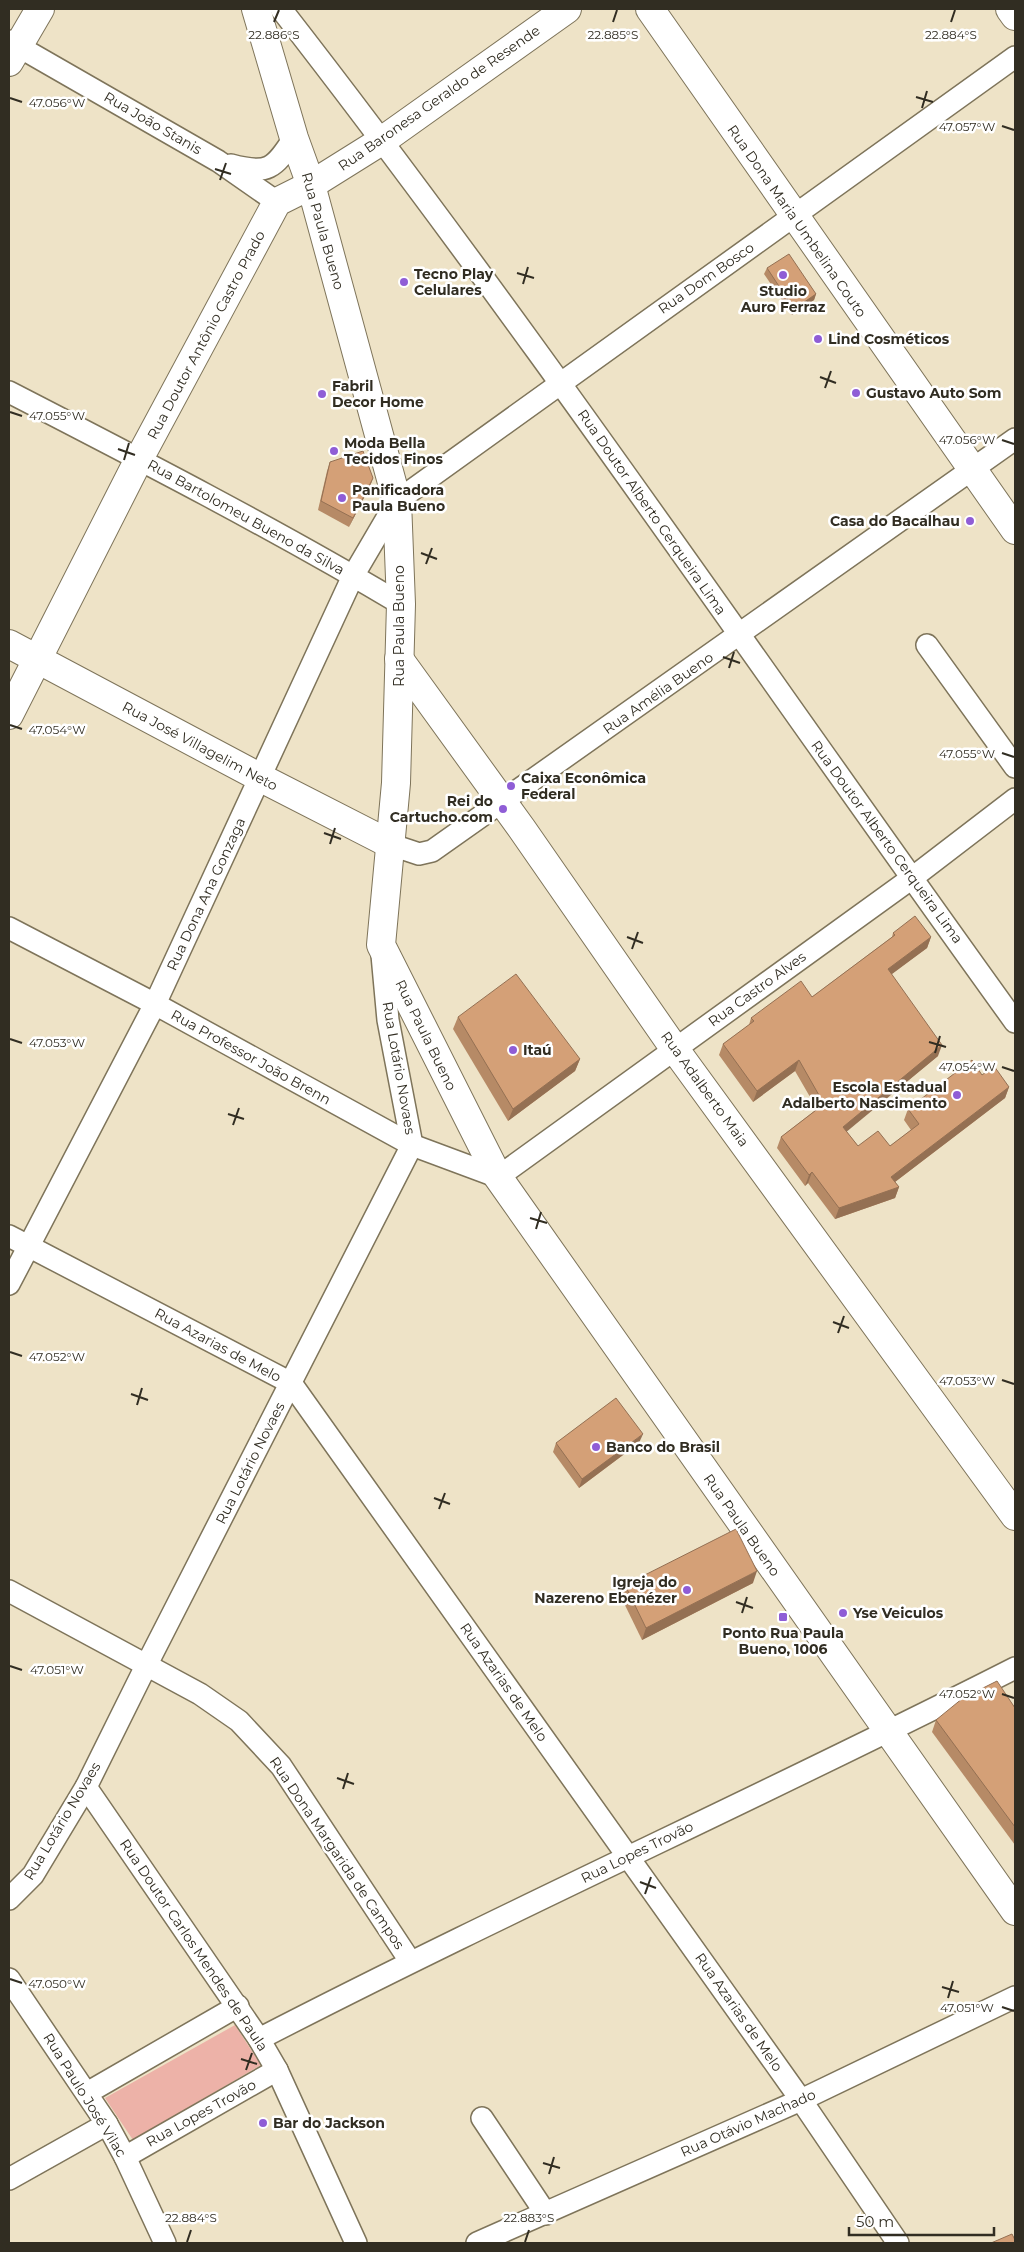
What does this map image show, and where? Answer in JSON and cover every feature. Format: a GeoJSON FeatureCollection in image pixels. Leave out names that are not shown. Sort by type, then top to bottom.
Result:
{"type":"FeatureCollection","features":[{"type":"Feature","properties":{"kind":"main road"},"geometry":{"type":"LineString","coordinates":[[12,49],[40,9]]}},
{"type":"Feature","properties":{"kind":"main road","name":"Rua Paula Bueno"},"geometry":{"type":"LineString","coordinates":[[256,9],[294,138],[311,185],[397,501],[401,604],[396,783],[392,845],[381,945],[498,1177],[1015,1911]]}},
{"type":"Feature","properties":{"kind":"main road","name":"Rua Baronesa Geraldo de Resende"},"geometry":{"type":"LineString","coordinates":[[311,185],[383,140],[567,9]]}},
{"type":"Feature","properties":{"kind":"main road","name":"Rua Dona Maria Umbelina Couto"},"geometry":{"type":"LineString","coordinates":[[650,9],[1015,530]]}},
{"type":"Feature","properties":{"kind":"main road"},"geometry":{"type":"LineString","coordinates":[[1010,9],[1015,16]]}},
{"type":"Feature","properties":{"kind":"main road"},"geometry":{"type":"LineString","coordinates":[[277,202],[311,185]]}},
{"type":"Feature","properties":{"kind":"main road","name":"Rua Doutor Antônio Castro Prado"},"geometry":{"type":"LineString","coordinates":[[9,715],[140,459],[277,202]]}},
{"type":"Feature","properties":{"kind":"main road","name":"Rua José Villagelim Neto"},"geometry":{"type":"LineString","coordinates":[[9,644],[261,778],[392,845]]}},
{"type":"Feature","properties":{"kind":"main road","name":"Rua Adalberto Maia"},"geometry":{"type":"LineString","coordinates":[[399,660],[503,803],[674,1048],[1015,1516]]}},
{"type":"Feature","properties":{"kind":"street","name":"Rua Doutor Alberto Cerqueira Lima"},"geometry":{"type":"LineString","coordinates":[[281,9],[383,140],[561,382],[739,636],[1015,1022]]}},
{"type":"Feature","properties":{"kind":"street","name":"Rua João Stanis"},"geometry":{"type":"LineString","coordinates":[[12,49],[218,161],[277,202]]}},
{"type":"Feature","properties":{"kind":"street","name":"Rua Dom Bosco"},"geometry":{"type":"LineString","coordinates":[[397,501],[1015,57]]}},
{"type":"Feature","properties":{"kind":"street","name":"Rua João Stanis"},"geometry":{"type":"LineString","coordinates":[[218,161],[252,171],[266,168],[280,159],[294,138]]}},
{"type":"Feature","properties":{"kind":"street","name":"Rua Bartolomeu Bueno da Silva"},"geometry":{"type":"LineString","coordinates":[[9,392],[140,459],[401,604]]}},
{"type":"Feature","properties":{"kind":"street","name":"Rua Amélia Bueno"},"geometry":{"type":"LineString","coordinates":[[392,845],[419,854],[432,851],[503,803],[973,471],[1015,439]]}},
{"type":"Feature","properties":{"kind":"street","name":"Rua Dona Ana Gonzaga"},"geometry":{"type":"LineString","coordinates":[[9,1284],[155,1004],[353,576],[397,501]]}},
{"type":"Feature","properties":{"kind":"street"},"geometry":{"type":"LineString","coordinates":[[927,645],[1015,767]]}},
{"type":"Feature","properties":{"kind":"street","name":"Rua Castro Alves"},"geometry":{"type":"LineString","coordinates":[[498,1177],[674,1048],[912,878],[1015,800]]}},
{"type":"Feature","properties":{"kind":"street","name":"Rua Professor João Brenn"},"geometry":{"type":"LineString","coordinates":[[9,928],[155,1004],[412,1145],[498,1177]]}},
{"type":"Feature","properties":{"kind":"street","name":"Rua Lotário Novaes"},"geometry":{"type":"LineString","coordinates":[[9,1899],[33,1874],[86,1787],[412,1145],[388,1020],[381,945]]}},
{"type":"Feature","properties":{"kind":"street","name":"Rua Azarias de Melo"},"geometry":{"type":"LineString","coordinates":[[9,1236],[291,1383],[801,2100],[898,2243]]}},
{"type":"Feature","properties":{"kind":"street","name":"Rua Dona Margarida de Campos"},"geometry":{"type":"LineString","coordinates":[[9,1591],[147,1664],[200,1694],[239,1721],[281,1766],[410,1961]]}},
{"type":"Feature","properties":{"kind":"street","name":"Rua Lopes Trovão"},"geometry":{"type":"LineString","coordinates":[[259,2039],[410,1961],[888,1732],[1015,1668]]}},
{"type":"Feature","properties":{"kind":"street","name":"Rua Doutor Carlos Mendes de Paula"},"geometry":{"type":"LineString","coordinates":[[86,1787],[259,2039],[277,2070],[356,2243]]}},
{"type":"Feature","properties":{"kind":"street","name":"Rua Paulo José Vilac"},"geometry":{"type":"LineString","coordinates":[[9,1979],[107,2124],[125,2157],[164,2243]]}},
{"type":"Feature","properties":{"kind":"street","name":"Rua Otávio Machado"},"geometry":{"type":"LineString","coordinates":[[477,2243],[801,2100],[1015,1997]]}},
{"type":"Feature","properties":{"kind":"street"},"geometry":{"type":"LineString","coordinates":[[87,2093],[238,2006]]}},
{"type":"Feature","properties":{"kind":"street","name":"Rua Lopes Trovão"},"geometry":{"type":"LineString","coordinates":[[125,2157],[277,2070]]}},
{"type":"Feature","properties":{"kind":"street"},"geometry":{"type":"LineString","coordinates":[[482,2118],[546,2214]]}},
{"type":"Feature","properties":{"kind":"street"},"geometry":{"type":"LineString","coordinates":[[9,2179],[107,2124]]}},
{"type":"Feature","properties":{"kind":"shaded area"},"geometry":{"type":"Polygon","coordinates":[[[235,2025],[261,2065],[133,2140],[105,2098],[235,2025]]]}},
{"type":"Feature","properties":{"kind":"building"},"geometry":{"type":"Polygon","coordinates":[[[789,254],[816,294],[794,309],[767,268],[789,254]]]}},
{"type":"Feature","properties":{"kind":"building","name":"Panificadora Paula Bueno"},"geometry":{"type":"Polygon","coordinates":[[[363,451],[373,478],[353,518],[321,501],[330,462],[363,451]]]}},
{"type":"Feature","properties":{"kind":"building"},"geometry":{"type":"Polygon","coordinates":[[[915,916],[931,937],[888,969],[942,1045],[843,1127],[858,1146],[878,1131],[890,1146],[919,1124],[908,1109],[972,1060],[982,1075],[994,1066],[1009,1087],[891,1177],[899,1187],[839,1208],[812,1172],[809,1175],[781,1137],[824,1104],[799,1060],[757,1091],[723,1044],[754,1021],[751,1018],[801,981],[812,997],[895,935],[893,933],[915,916]]]}},
{"type":"Feature","properties":{"kind":"building","name":"Itaú"},"geometry":{"type":"Polygon","coordinates":[[[516,974],[580,1059],[513,1109],[458,1017],[516,974]]]}},
{"type":"Feature","properties":{"kind":"building","name":"Banco do Brasil"},"geometry":{"type":"Polygon","coordinates":[[[616,1398],[643,1434],[582,1479],[556,1443],[616,1398]]]}},
{"type":"Feature","properties":{"kind":"building","name":"Igreja do Nazereno Ebenézer"},"geometry":{"type":"Polygon","coordinates":[[[736,1529],[757,1571],[646,1628],[625,1585],[736,1529]]]}},
{"type":"Feature","properties":{"kind":"building"},"geometry":{"type":"Polygon","coordinates":[[[997,1681],[1015,1708],[1015,1827],[936,1720],[963,1698],[997,1681]]]}},
{"type":"Feature","properties":{"kind":"building"},"geometry":{"type":"Polygon","coordinates":[[[1012,2234],[1015,2243],[991,2243],[1012,2234]]]}},
{"type":"Feature","properties":{"kind":"place","name":"Studio Auro Ferraz"},"geometry":{"type":"Point","coordinates":[783,275]}},
{"type":"Feature","properties":{"kind":"place","name":"Tecno Play Celulares"},"geometry":{"type":"Point","coordinates":[404,282]}},
{"type":"Feature","properties":{"kind":"place","name":"Lind Cosméticos"},"geometry":{"type":"Point","coordinates":[818,339]}},
{"type":"Feature","properties":{"kind":"place","name":"Gustavo Auto Som"},"geometry":{"type":"Point","coordinates":[856,393]}},
{"type":"Feature","properties":{"kind":"place","name":"Fabril Decor Home"},"geometry":{"type":"Point","coordinates":[322,394]}},
{"type":"Feature","properties":{"kind":"place","name":"Moda Bella Tecidos Finos"},"geometry":{"type":"Point","coordinates":[334,451]}},
{"type":"Feature","properties":{"kind":"place","name":"Panificadora Paula Bueno"},"geometry":{"type":"Point","coordinates":[342,498]}},
{"type":"Feature","properties":{"kind":"place","name":"Casa do Bacalhau"},"geometry":{"type":"Point","coordinates":[970,521]}},
{"type":"Feature","properties":{"kind":"place","name":"Caixa Econômica Federal"},"geometry":{"type":"Point","coordinates":[511,786]}},
{"type":"Feature","properties":{"kind":"place","name":"Rei do Cartucho.com"},"geometry":{"type":"Point","coordinates":[503,809]}},
{"type":"Feature","properties":{"kind":"place","name":"Itaú"},"geometry":{"type":"Point","coordinates":[513,1050]}},
{"type":"Feature","properties":{"kind":"place","name":"Escola Estadual Adalberto Nascimento"},"geometry":{"type":"Point","coordinates":[957,1095]}},
{"type":"Feature","properties":{"kind":"place","name":"Banco do Brasil"},"geometry":{"type":"Point","coordinates":[596,1447]}},
{"type":"Feature","properties":{"kind":"place","name":"Igreja do Nazereno Ebenézer"},"geometry":{"type":"Point","coordinates":[687,1590]}},
{"type":"Feature","properties":{"kind":"place","name":"Yse Veiculos"},"geometry":{"type":"Point","coordinates":[843,1613]}},
{"type":"Feature","properties":{"kind":"place","name":"Ponto Rua Paula Bueno, 1006"},"geometry":{"type":"Point","coordinates":[783,1617]}},
{"type":"Feature","properties":{"kind":"place","name":"Bar do Jackson"},"geometry":{"type":"Point","coordinates":[263,2123]}}]}
